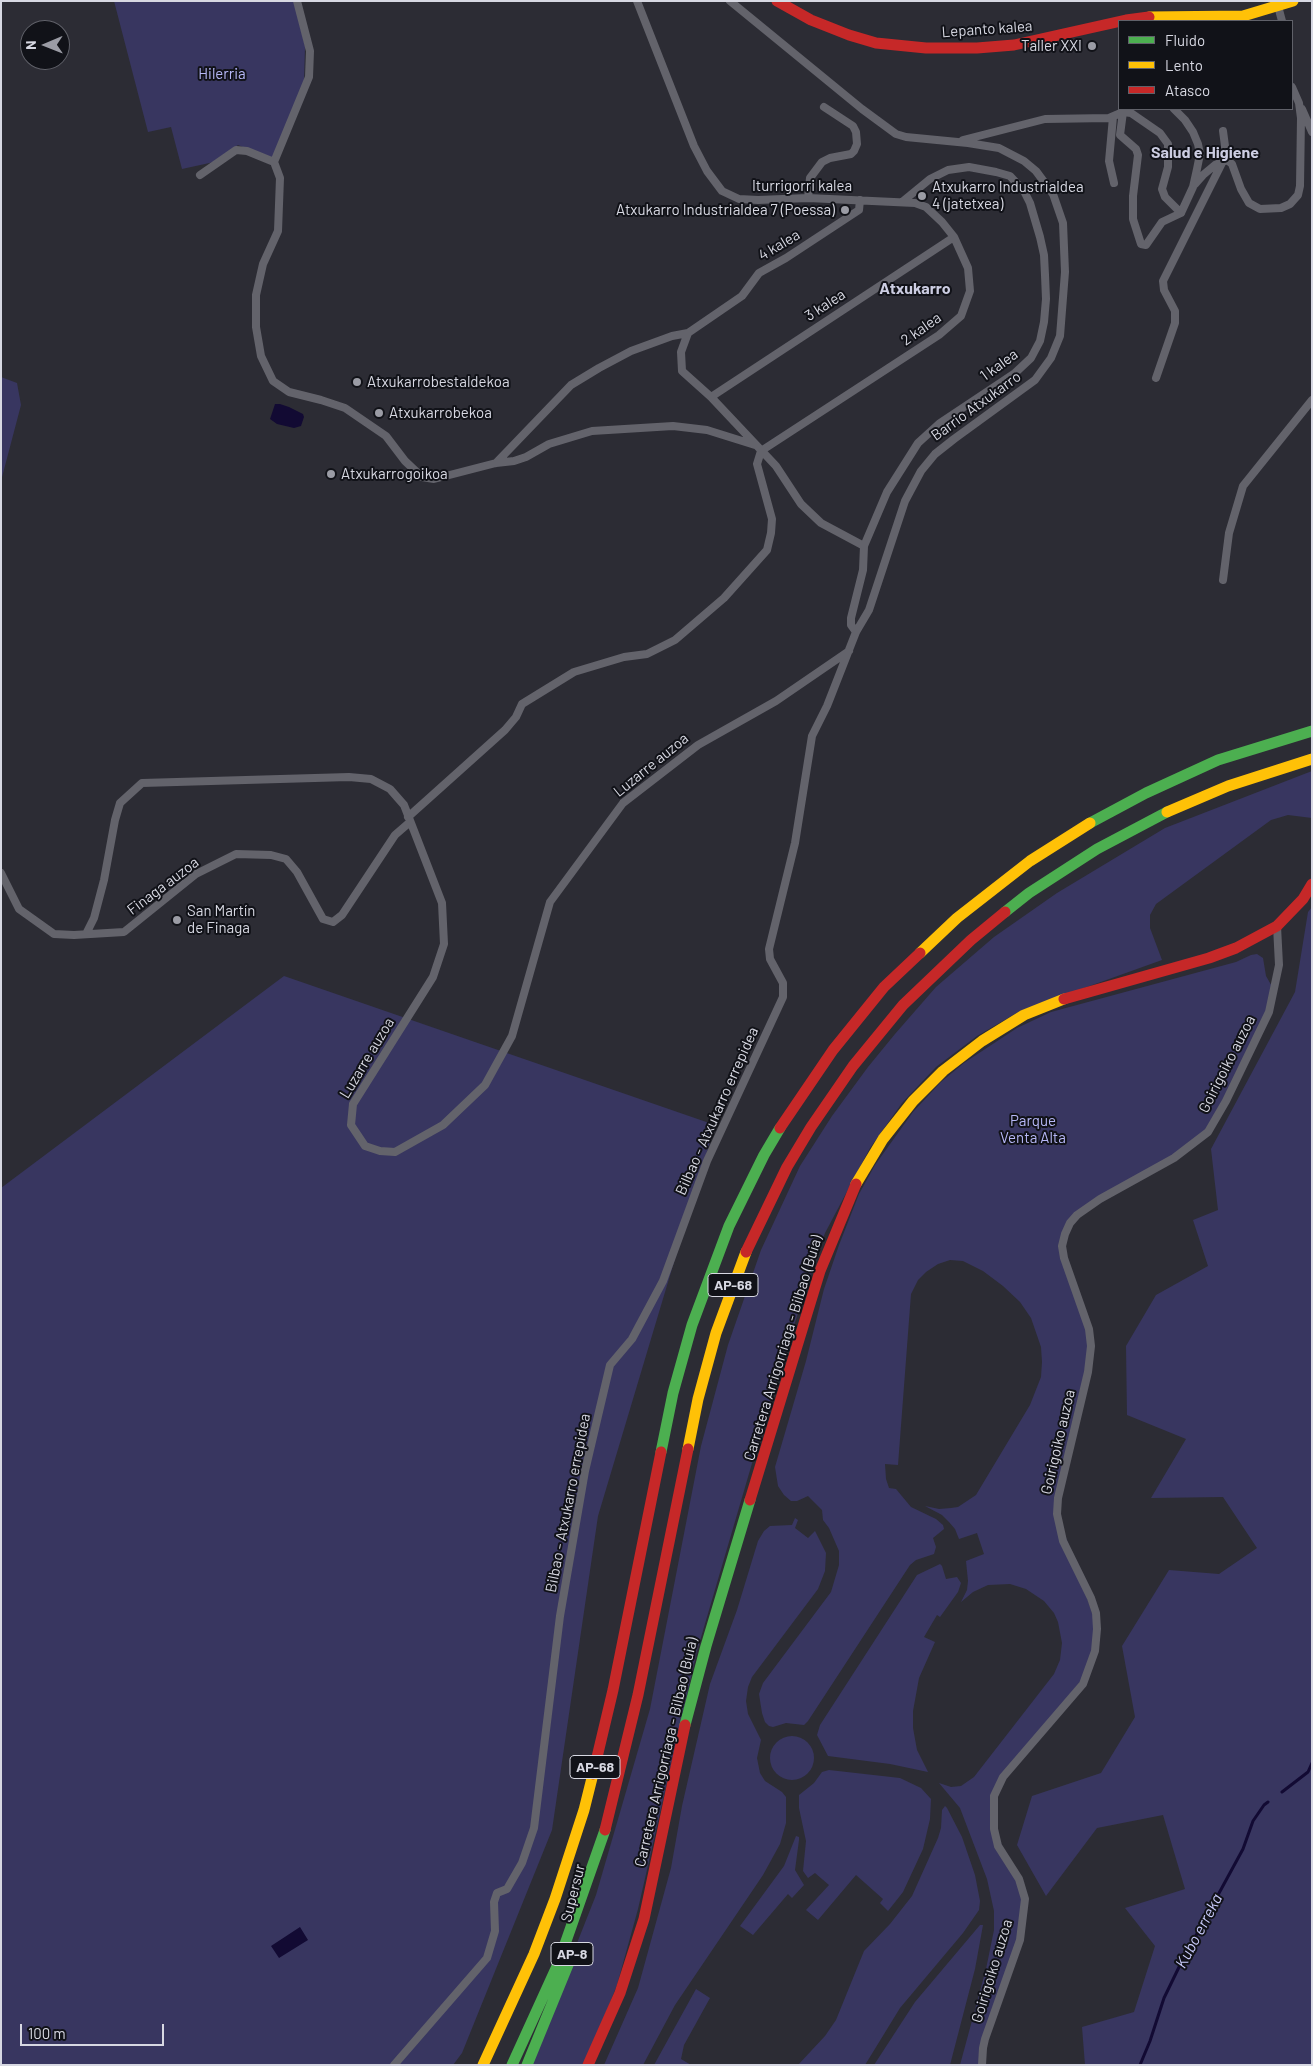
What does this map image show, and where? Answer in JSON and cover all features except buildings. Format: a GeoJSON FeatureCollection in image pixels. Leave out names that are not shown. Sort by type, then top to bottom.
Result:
{"type":"FeatureCollection","features":[{"type":"Feature","properties":{"kind":"main road","name":"Lepanto kalea"},"geometry":{"type":"LineString","coordinates":[[777,1],[811,20],[849,35],[876,43],[926,48],[977,48],[1014,45],[1118,22]]}},
{"type":"Feature","properties":{"kind":"main road","name":"Lepanto kalea"},"geometry":{"type":"LineString","coordinates":[[1126,20],[1148,17],[1242,19],[1293,1]]}},
{"type":"Feature","properties":{"kind":"main road","name":"AP-68"},"geometry":{"type":"LineString","coordinates":[[483,2065],[534,1954],[555,1899],[584,1810],[613,1690],[672,1393],[692,1325],[729,1226],[754,1174],[789,1113],[833,1050],[884,988],[957,918],[1023,866],[1086,825],[1153,790],[1218,760],[1312,731]]}},
{"type":"Feature","properties":{"kind":"main road","name":"AP-68"},"geometry":{"type":"LineString","coordinates":[[512,2065],[558,1964],[602,1840],[638,1695],[684,1460],[710,1353],[732,1287],[752,1237],[787,1167],[810,1127],[853,1066],[903,1005],[971,940],[1029,893],[1097,849],[1162,814],[1228,786],[1312,759]]}},
{"type":"Feature","properties":{"kind":"main road","name":"Carretera Arrigorriaga - Bilbao (Buia)"},"geometry":{"type":"LineString","coordinates":[[588,2065],[620,1993],[644,1919],[684,1727],[708,1638],[820,1271],[847,1202],[866,1165],[883,1139],[913,1101],[943,1071],[982,1041],[1024,1015],[1070,997],[1209,958],[1236,948],[1276,926],[1303,899],[1312,884]]}},
{"type":"Feature","properties":{"kind":"main road","name":"Supersur"},"geometry":{"type":"LineString","coordinates":[[527,2065],[551,2010],[588,1906],[602,1840]]}},
{"type":"Feature","properties":{"kind":"street"},"geometry":{"type":"LineString","coordinates":[[297,1],[310,51],[309,77],[274,162],[280,178],[278,231],[263,264],[256,295],[256,327],[261,356],[274,381],[289,392],[345,408],[386,436],[405,460],[422,477],[434,479],[496,463],[526,458],[549,444],[592,431],[612,429],[673,426],[706,430],[758,448]]}},
{"type":"Feature","properties":{"kind":"street","name":"Barrio Atxukarro"},"geometry":{"type":"LineString","coordinates":[[730,1],[885,127],[906,137],[986,145],[1011,154],[1036,171],[1053,194],[1063,223],[1065,272],[1060,336],[1051,358],[1035,380],[935,454],[921,471],[905,501],[869,610],[856,632]]}},
{"type":"Feature","properties":{"kind":"street","name":"Iturrigorri kalea"},"geometry":{"type":"LineString","coordinates":[[637,3],[694,146],[707,171],[722,191],[739,200],[808,198],[860,200]]}},
{"type":"Feature","properties":{"kind":"street"},"geometry":{"type":"LineString","coordinates":[[1278,6],[1282,20]]}},
{"type":"Feature","properties":{"kind":"street"},"geometry":{"type":"LineString","coordinates":[[1293,89],[1312,132]]}},
{"type":"Feature","properties":{"kind":"street"},"geometry":{"type":"LineString","coordinates":[[1123,112],[1120,135],[1136,150],[1138,155],[1133,196],[1133,219],[1141,244],[1146,245],[1150,242],[1162,222],[1181,213],[1193,187],[1202,175],[1223,161],[1230,161],[1232,164],[1241,189],[1249,202],[1260,209],[1281,208],[1290,204],[1298,195],[1300,186],[1299,103]]}},
{"type":"Feature","properties":{"kind":"street"},"geometry":{"type":"LineString","coordinates":[[808,198],[810,178],[822,162],[830,158],[851,154],[856,144],[856,132],[852,126],[824,106]]}},
{"type":"Feature","properties":{"kind":"street"},"geometry":{"type":"LineString","coordinates":[[1175,110],[1185,120],[1198,144],[1200,154],[1193,187]]}},
{"type":"Feature","properties":{"kind":"street"},"geometry":{"type":"LineString","coordinates":[[952,142],[1045,119],[1113,117],[1123,112],[1131,113],[1160,133],[1168,144],[1168,167],[1162,190],[1165,197],[1181,213]]}},
{"type":"Feature","properties":{"kind":"street"},"geometry":{"type":"LineString","coordinates":[[1113,117],[1109,161],[1114,183]]}},
{"type":"Feature","properties":{"kind":"street"},"geometry":{"type":"LineString","coordinates":[[1156,378],[1176,323],[1175,311],[1164,290],[1163,281],[1223,161],[1225,146],[1223,131]]}},
{"type":"Feature","properties":{"kind":"street"},"geometry":{"type":"LineString","coordinates":[[200,175],[236,150],[247,151],[274,162]]}},
{"type":"Feature","properties":{"kind":"street","name":"1 kalea"},"geometry":{"type":"LineString","coordinates":[[864,546],[887,492],[918,443],[940,423],[1015,373],[1031,358],[1040,342],[1044,322],[1046,299],[1045,275],[1044,255],[1040,237],[1027,197],[1010,176],[969,167],[948,170],[930,179],[902,202]]}},
{"type":"Feature","properties":{"kind":"street","name":"2 kalea"},"geometry":{"type":"LineString","coordinates":[[758,448],[939,334],[961,316],[970,291],[968,268],[954,237],[926,207],[915,203],[860,200]]}},
{"type":"Feature","properties":{"kind":"street","name":"4 kalea"},"geometry":{"type":"LineString","coordinates":[[688,333],[742,296],[759,273],[786,258],[859,210],[860,200]]}},
{"type":"Feature","properties":{"kind":"street","name":"3 kalea"},"geometry":{"type":"LineString","coordinates":[[711,397],[954,237]]}},
{"type":"Feature","properties":{"kind":"street"},"geometry":{"type":"LineString","coordinates":[[496,463],[571,385],[631,351],[672,336],[688,333]]}},
{"type":"Feature","properties":{"kind":"street"},"geometry":{"type":"LineString","coordinates":[[688,333],[681,352],[682,371],[711,397],[776,466],[801,504],[821,523],[864,546],[863,570],[851,618],[856,632],[849,652]]}},
{"type":"Feature","properties":{"kind":"street"},"geometry":{"type":"LineString","coordinates":[[1223,580],[1229,533],[1243,486],[1312,400]]}},
{"type":"Feature","properties":{"kind":"street"},"geometry":{"type":"LineString","coordinates":[[409,819],[505,730],[516,717],[522,704],[574,672],[624,657],[647,654],[675,640],[724,598],[767,550],[772,533],[772,519],[757,464],[758,448]]}},
{"type":"Feature","properties":{"kind":"street","name":"Luzarre auzoa"},"geometry":{"type":"LineString","coordinates":[[86,934],[94,918],[104,880],[120,803],[142,783],[349,777],[371,779],[390,789],[404,805],[442,903],[444,944],[434,977],[353,1104],[351,1125],[365,1146],[380,1151],[396,1152],[443,1125],[484,1085],[512,1036],[550,902],[623,803],[698,745],[776,701],[849,652]]}},
{"type":"Feature","properties":{"kind":"street","name":"Bilbao - Atxukarro errepidea"},"geometry":{"type":"LineString","coordinates":[[394,2065],[487,1958],[496,1931],[494,1902],[497,1893],[507,1889],[522,1864],[534,1828],[560,1616],[585,1471],[610,1365],[632,1339],[663,1281],[707,1161],[783,997],[783,983],[770,959],[769,949],[795,843],[812,736],[827,706],[849,652]]}},
{"type":"Feature","properties":{"kind":"street","name":"Finaga auzoa"},"geometry":{"type":"LineString","coordinates":[[1,874],[19,909],[54,934],[74,935],[124,932],[196,874],[236,854],[271,855],[286,859],[298,872],[323,919],[333,922],[342,914],[395,835],[409,819]]}},
{"type":"Feature","properties":{"kind":"street","name":"Goirigoiko auzoa"},"geometry":{"type":"LineString","coordinates":[[982,2065],[985,2039],[1020,1940],[1025,1899],[1019,1879],[998,1846],[994,1830],[994,1796],[1003,1777],[1082,1684],[1088,1672],[1096,1644],[1096,1613],[1091,1598],[1063,1542],[1057,1514],[1058,1498],[1088,1372],[1090,1346],[1089,1329],[1064,1258],[1062,1246],[1065,1234],[1075,1218],[1092,1204],[1174,1158],[1208,1132],[1226,1101],[1269,1012],[1279,965],[1276,926]]}},
{"type":"Feature","properties":{"kind":"green space","name":"Hilerria"},"geometry":{"type":"Polygon","coordinates":[[[114,1],[294,1],[305,46],[304,82],[273,160],[238,145],[214,162],[182,169],[171,127],[148,132],[114,1]]]}},
{"type":"Feature","properties":{"kind":"green space"},"geometry":{"type":"Polygon","coordinates":[[[1,377],[17,383],[21,405],[1,481],[1,377]]]}},
{"type":"Feature","properties":{"kind":"green space"},"geometry":{"type":"Polygon","coordinates":[[[1312,771],[1312,818],[1288,815],[1271,820],[1156,904],[1150,915],[1150,928],[1162,960],[1020,1011],[977,1036],[936,1067],[902,1103],[870,1148],[825,1233],[782,1361],[697,1651],[638,1909],[617,1985],[593,2045],[582,2065],[527,2065],[534,2052],[596,1895],[650,1709],[701,1446],[728,1345],[761,1250],[800,1166],[832,1116],[895,1034],[936,987],[994,937],[1057,893],[1165,828],[1312,771]]]}},
{"type":"Feature","properties":{"kind":"green space"},"geometry":{"type":"Polygon","coordinates":[[[1312,907],[1312,2065],[1085,2065],[1082,2027],[1134,2012],[1155,1946],[1125,1908],[1185,1889],[1163,1815],[1097,1828],[1046,1896],[1017,1845],[1032,1796],[1101,1773],[1135,1717],[1122,1646],[1169,1570],[1219,1574],[1257,1548],[1223,1497],[1151,1498],[1186,1439],[1127,1415],[1126,1346],[1156,1295],[1208,1266],[1193,1220],[1218,1210],[1211,1149],[1295,992],[1308,912],[1312,907]]]}},
{"type":"Feature","properties":{"kind":"green space","name":"Parque Venta Alta"},"geometry":{"type":"Polygon","coordinates":[[[1257,954],[1263,958],[1266,976],[1274,990],[1269,1012],[1208,1132],[1174,1158],[1077,1215],[1062,1246],[1090,1343],[1057,1514],[1079,1572],[1097,1629],[1088,1672],[1003,1777],[994,1796],[994,1829],[1023,1889],[1023,1923],[999,1997],[982,2065],[960,2065],[986,1969],[994,1930],[994,1911],[987,1879],[960,1808],[939,1783],[951,1787],[961,1786],[974,1777],[1054,1674],[1060,1660],[1062,1643],[1058,1622],[1054,1613],[1044,1601],[1026,1589],[1010,1584],[988,1585],[973,1592],[961,1602],[967,1590],[966,1561],[984,1554],[977,1533],[959,1539],[955,1529],[942,1515],[925,1506],[939,1509],[958,1507],[976,1495],[1030,1405],[1041,1377],[1042,1362],[1041,1347],[1031,1318],[1020,1302],[1003,1286],[983,1271],[963,1261],[950,1260],[938,1264],[918,1280],[911,1294],[898,1465],[885,1464],[886,1479],[889,1488],[896,1489],[911,1507],[936,1519],[943,1525],[944,1529],[933,1538],[936,1547],[934,1554],[916,1560],[910,1565],[808,1721],[804,1725],[786,1723],[773,1727],[765,1722],[762,1713],[759,1694],[763,1683],[831,1592],[839,1565],[839,1551],[829,1528],[823,1520],[822,1510],[808,1496],[797,1501],[791,1501],[784,1495],[778,1486],[775,1467],[806,1361],[824,1289],[859,1194],[875,1165],[913,1112],[941,1082],[964,1063],[1017,1028],[1051,1012],[1236,962],[1257,954]]]}},
{"type":"Feature","properties":{"kind":"green space"},"geometry":{"type":"Polygon","coordinates":[[[284,976],[715,1125],[598,1516],[552,1830],[462,2053],[453,2065],[1,2065],[1,1188],[284,976]]]}},
{"type":"Feature","properties":{"kind":"green space"},"geometry":{"type":"Polygon","coordinates":[[[795,1518],[798,1520],[795,1528],[808,1538],[815,1531],[826,1553],[825,1571],[818,1589],[752,1677],[746,1701],[748,1714],[761,1740],[757,1758],[760,1773],[765,1781],[782,1792],[786,1797],[786,1823],[780,1844],[763,1875],[675,2005],[643,2065],[604,2065],[638,1988],[671,1868],[682,1806],[710,1684],[737,1610],[758,1541],[764,1531],[770,1526],[792,1525],[795,1518]]]}},
{"type":"Feature","properties":{"kind":"green space"},"geometry":{"type":"Polygon","coordinates":[[[940,1564],[946,1579],[957,1577],[961,1583],[958,1592],[940,1617],[937,1615],[924,1637],[935,1642],[919,1678],[913,1711],[913,1728],[917,1750],[928,1772],[890,1764],[828,1756],[817,1735],[820,1725],[917,1575],[940,1564]]]}},
{"type":"Feature","properties":{"kind":"green space"},"geometry":{"type":"Polygon","coordinates":[[[788,1736],[796,1736],[808,1742],[814,1758],[808,1774],[796,1780],[788,1780],[776,1774],[770,1762],[770,1754],[776,1742],[788,1736]]]}},
{"type":"Feature","properties":{"kind":"green space"},"geometry":{"type":"Polygon","coordinates":[[[829,1770],[900,1778],[921,1788],[931,1799],[930,1819],[923,1849],[903,1892],[888,1911],[880,1903],[883,1899],[856,1875],[818,1920],[806,1910],[829,1885],[815,1873],[808,1878],[803,1871],[806,1841],[799,1808],[799,1795],[814,1783],[822,1772],[829,1770]]]}},
{"type":"Feature","properties":{"kind":"green space"},"geometry":{"type":"Polygon","coordinates":[[[945,1806],[962,1837],[975,1875],[980,1901],[979,1910],[963,1933],[900,2008],[865,2065],[798,2065],[825,2036],[836,2020],[864,1951],[890,1924],[912,1896],[938,1838],[941,1828],[942,1810],[945,1806]]]}},
{"type":"Feature","properties":{"kind":"green space"},"geometry":{"type":"Polygon","coordinates":[[[796,1836],[799,1837],[799,1840],[795,1870],[804,1885],[792,1898],[788,1894],[753,1935],[740,1926],[784,1866],[796,1836]]]}},
{"type":"Feature","properties":{"kind":"green space"},"geometry":{"type":"Polygon","coordinates":[[[980,1925],[983,1925],[975,1969],[950,2065],[874,2065],[915,2002],[980,1925]]]}},
{"type":"Feature","properties":{"kind":"green space"},"geometry":{"type":"Polygon","coordinates":[[[696,1989],[710,1998],[684,2045],[681,2059],[691,2065],[654,2065],[696,1989]]]}},
{"type":"Feature","properties":{"kind":"shaded area"},"geometry":{"type":"Polygon","coordinates":[[[275,404],[289,407],[303,414],[301,426],[294,428],[277,424],[270,419],[275,404]]]}},
{"type":"Feature","properties":{"kind":"shaded area"},"geometry":{"type":"Polygon","coordinates":[[[300,1927],[308,1940],[279,1958],[271,1946],[300,1927]]]}},
{"type":"Feature","properties":{"kind":"waterway","name":"Kubo erreka"},"geometry":{"type":"LineString","coordinates":[[1282,1792],[1308,1772],[1312,1763]]}},
{"type":"Feature","properties":{"kind":"waterway","name":"Kubo erreka"},"geometry":{"type":"LineString","coordinates":[[1140,2065],[1164,1998],[1181,1963],[1243,1849],[1253,1821],[1268,1802]]}},
{"type":"Feature","properties":{"kind":"traffic: fast"},"geometry":{"type":"LineString","coordinates":[[1090,823],[1146,793],[1218,760],[1312,731]]}},
{"type":"Feature","properties":{"kind":"traffic: fast"},"geometry":{"type":"LineString","coordinates":[[1005,912],[1029,893],[1097,849],[1167,812]]}},
{"type":"Feature","properties":{"kind":"traffic: fast"},"geometry":{"type":"LineString","coordinates":[[661,1452],[673,1393],[692,1325],[729,1226],[764,1155],[780,1128]]}},
{"type":"Feature","properties":{"kind":"traffic: fast"},"geometry":{"type":"LineString","coordinates":[[685,1725],[706,1646],[750,1500]]}},
{"type":"Feature","properties":{"kind":"traffic: fast"},"geometry":{"type":"LineString","coordinates":[[512,2065],[558,1964],[605,1830]]}},
{"type":"Feature","properties":{"kind":"traffic: fast"},"geometry":{"type":"LineString","coordinates":[[527,2065],[570,1960]]}},
{"type":"Feature","properties":{"kind":"traffic: slow"},"geometry":{"type":"LineString","coordinates":[[1149,17],[1243,16],[1293,1]]}},
{"type":"Feature","properties":{"kind":"traffic: slow"},"geometry":{"type":"LineString","coordinates":[[1167,812],[1228,786],[1312,759]]}},
{"type":"Feature","properties":{"kind":"traffic: slow"},"geometry":{"type":"LineString","coordinates":[[920,953],[957,918],[1030,861],[1090,823]]}},
{"type":"Feature","properties":{"kind":"traffic: slow"},"geometry":{"type":"LineString","coordinates":[[856,1184],[883,1139],[913,1101],[943,1071],[982,1041],[1024,1015],[1064,999]]}},
{"type":"Feature","properties":{"kind":"traffic: slow"},"geometry":{"type":"LineString","coordinates":[[688,1449],[698,1399],[716,1333],[746,1252]]}},
{"type":"Feature","properties":{"kind":"traffic: slow"},"geometry":{"type":"LineString","coordinates":[[483,2065],[534,1954],[555,1899],[584,1810],[593,1774]]}},
{"type":"Feature","properties":{"kind":"traffic: jam"},"geometry":{"type":"LineString","coordinates":[[777,1],[811,20],[849,35],[876,43],[926,48],[977,48],[1014,45],[1118,22]]}},
{"type":"Feature","properties":{"kind":"traffic: jam"},"geometry":{"type":"LineString","coordinates":[[1126,20],[1149,17]]}},
{"type":"Feature","properties":{"kind":"traffic: jam"},"geometry":{"type":"LineString","coordinates":[[1064,999],[1209,958],[1236,948],[1277,926],[1303,899],[1312,884]]}},
{"type":"Feature","properties":{"kind":"traffic: jam"},"geometry":{"type":"LineString","coordinates":[[746,1252],[787,1167],[811,1127],[853,1066],[903,1005],[971,940],[1005,912]]}},
{"type":"Feature","properties":{"kind":"traffic: jam"},"geometry":{"type":"LineString","coordinates":[[780,1128],[833,1050],[884,987],[920,953]]}},
{"type":"Feature","properties":{"kind":"traffic: jam"},"geometry":{"type":"LineString","coordinates":[[750,1500],[820,1271],[856,1184]]}},
{"type":"Feature","properties":{"kind":"traffic: jam"},"geometry":{"type":"LineString","coordinates":[[605,1830],[638,1695],[688,1449]]}},
{"type":"Feature","properties":{"kind":"traffic: jam"},"geometry":{"type":"LineString","coordinates":[[593,1774],[613,1690],[661,1452]]}},
{"type":"Feature","properties":{"kind":"traffic: jam"},"geometry":{"type":"LineString","coordinates":[[588,2065],[620,1993],[644,1919],[685,1725]]}},
{"type":"Feature","properties":{"kind":"place","name":"Taller XXI"},"geometry":{"type":"Point","coordinates":[1092,46]}},
{"type":"Feature","properties":{"kind":"place","name":"Atxukarro Industrialdea 4 (jatetxea)"},"geometry":{"type":"Point","coordinates":[922,196]}},
{"type":"Feature","properties":{"kind":"place","name":"Atxukarro Industrialdea 7 (Poessa)"},"geometry":{"type":"Point","coordinates":[845,210]}},
{"type":"Feature","properties":{"kind":"place","name":"Atxukarrobestaldekoa"},"geometry":{"type":"Point","coordinates":[357,382]}},
{"type":"Feature","properties":{"kind":"place","name":"Atxukarrobekoa"},"geometry":{"type":"Point","coordinates":[379,413]}},
{"type":"Feature","properties":{"kind":"place","name":"Atxukarrogoikoa"},"geometry":{"type":"Point","coordinates":[331,474]}},
{"type":"Feature","properties":{"kind":"place","name":"San Martín de Finaga"},"geometry":{"type":"Point","coordinates":[177,920]}},
{"type":"Feature","properties":{"kind":"district","name":"Salud e Higiene"},"geometry":{"type":"Point","coordinates":[1205,153]}},
{"type":"Feature","properties":{"kind":"district","name":"Atxukarro"},"geometry":{"type":"Point","coordinates":[915,289]}}]}
